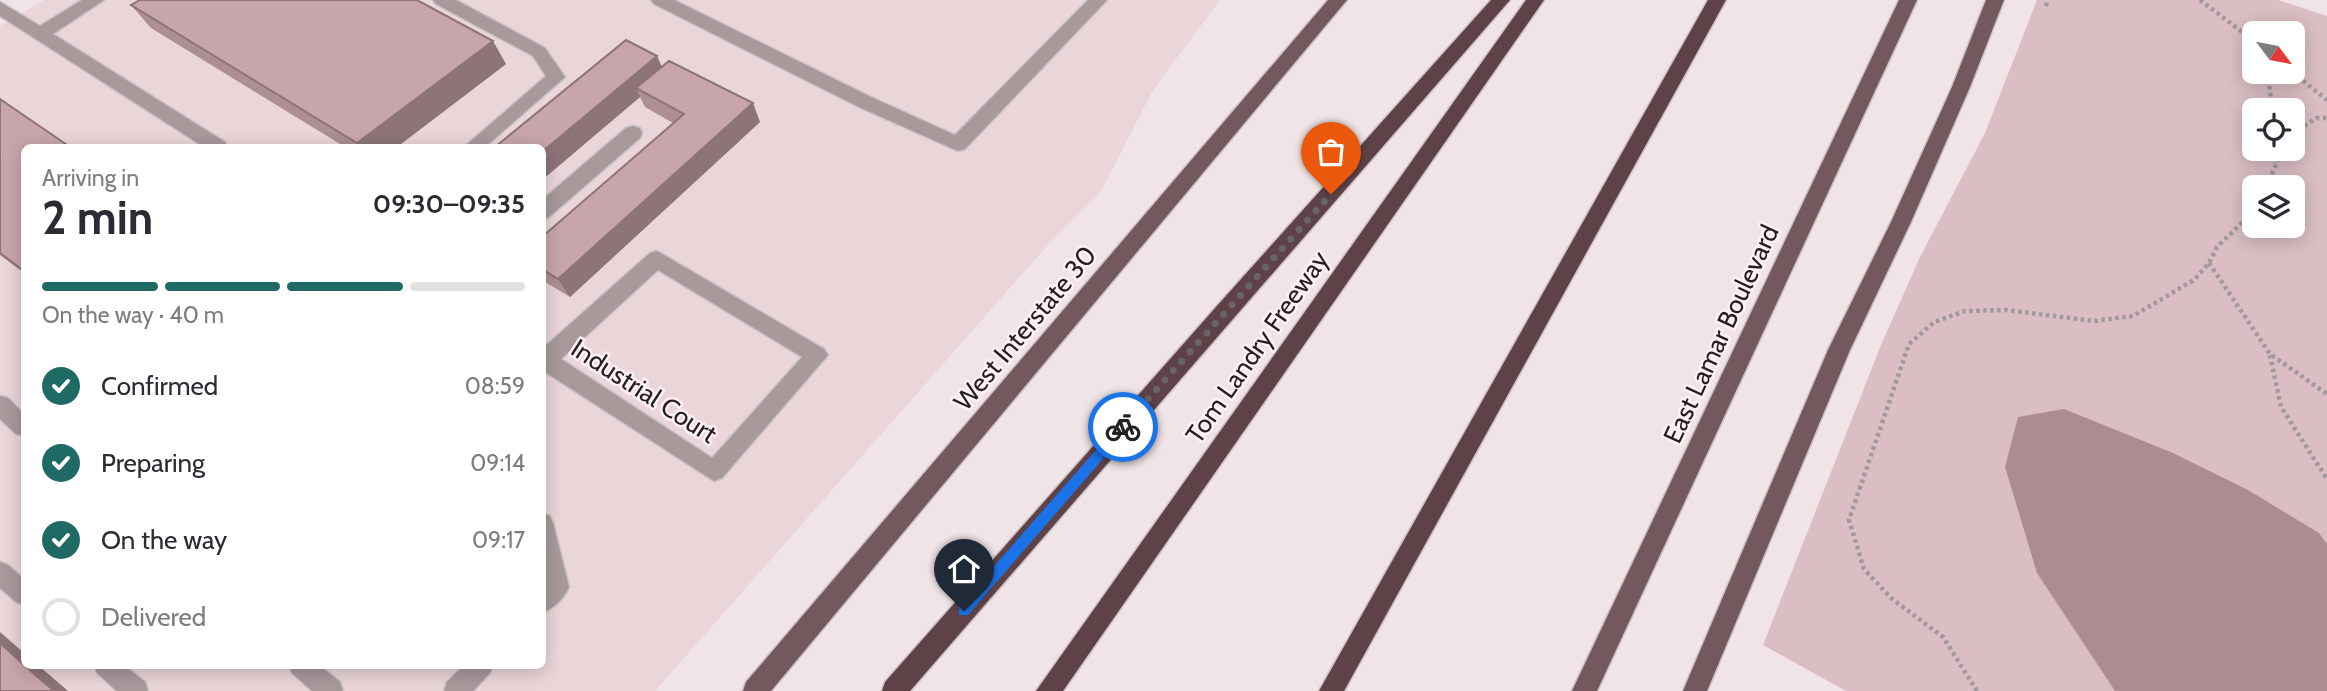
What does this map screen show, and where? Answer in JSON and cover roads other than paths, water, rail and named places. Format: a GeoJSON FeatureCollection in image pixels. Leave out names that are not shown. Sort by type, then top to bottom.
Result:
{"type":"FeatureCollection","features":[{"type":"Feature","properties":{"kind":"highway"},"geometry":{"type":"LineString","coordinates":[[894,691],[1501,0]]}},
{"type":"Feature","properties":{"kind":"highway","name":"Tom Landry Freeway"},"geometry":{"type":"LineString","coordinates":[[1048,691],[1535,0]]}},
{"type":"Feature","properties":{"kind":"highway"},"geometry":{"type":"LineString","coordinates":[[1331,691],[1717,0]]}},
{"type":"Feature","properties":{"kind":"main road","name":"West Interstate 30"},"geometry":{"type":"LineString","coordinates":[[755,691],[1338,0]]}},
{"type":"Feature","properties":{"kind":"main road","name":"East Lamar Boulevard"},"geometry":{"type":"LineString","coordinates":[[1584,691],[1908,0]]}},
{"type":"Feature","properties":{"kind":"main road"},"geometry":{"type":"LineString","coordinates":[[1695,691],[1839,350],[1901,222],[1961,87],[1995,0]]}},
{"type":"Feature","properties":{"kind":"street"},"geometry":{"type":"LineString","coordinates":[[40,34],[95,0]]}},
{"type":"Feature","properties":{"kind":"street"},"geometry":{"type":"LineString","coordinates":[[442,0],[539,52],[556,77],[477,144]]}},
{"type":"Feature","properties":{"kind":"street"},"geometry":{"type":"LineString","coordinates":[[660,0],[867,103],[958,144],[1098,0]]}},
{"type":"Feature","properties":{"kind":"street"},"geometry":{"type":"LineString","coordinates":[[0,8],[213,144]]}},
{"type":"Feature","properties":{"kind":"street"},"geometry":{"type":"LineString","coordinates":[[546,209],[633,133]]}},
{"type":"Feature","properties":{"kind":"street","name":"Industrial Court"},"geometry":{"type":"LineString","coordinates":[[546,357],[657,259],[817,355],[714,471],[546,360]]}},
{"type":"Feature","properties":{"kind":"street"},"geometry":{"type":"LineString","coordinates":[[0,405],[21,424]]}},
{"type":"Feature","properties":{"kind":"street"},"geometry":{"type":"LineString","coordinates":[[546,540],[557,587],[546,598]]}},
{"type":"Feature","properties":{"kind":"street"},"geometry":{"type":"LineString","coordinates":[[0,573],[21,591]]}},
{"type":"Feature","properties":{"kind":"street"},"geometry":{"type":"LineString","coordinates":[[111,669],[136,691]]}},
{"type":"Feature","properties":{"kind":"street"},"geometry":{"type":"LineString","coordinates":[[306,669],[331,691]]}},
{"type":"Feature","properties":{"kind":"street"},"geometry":{"type":"LineString","coordinates":[[456,691],[477,669]]}}]}
